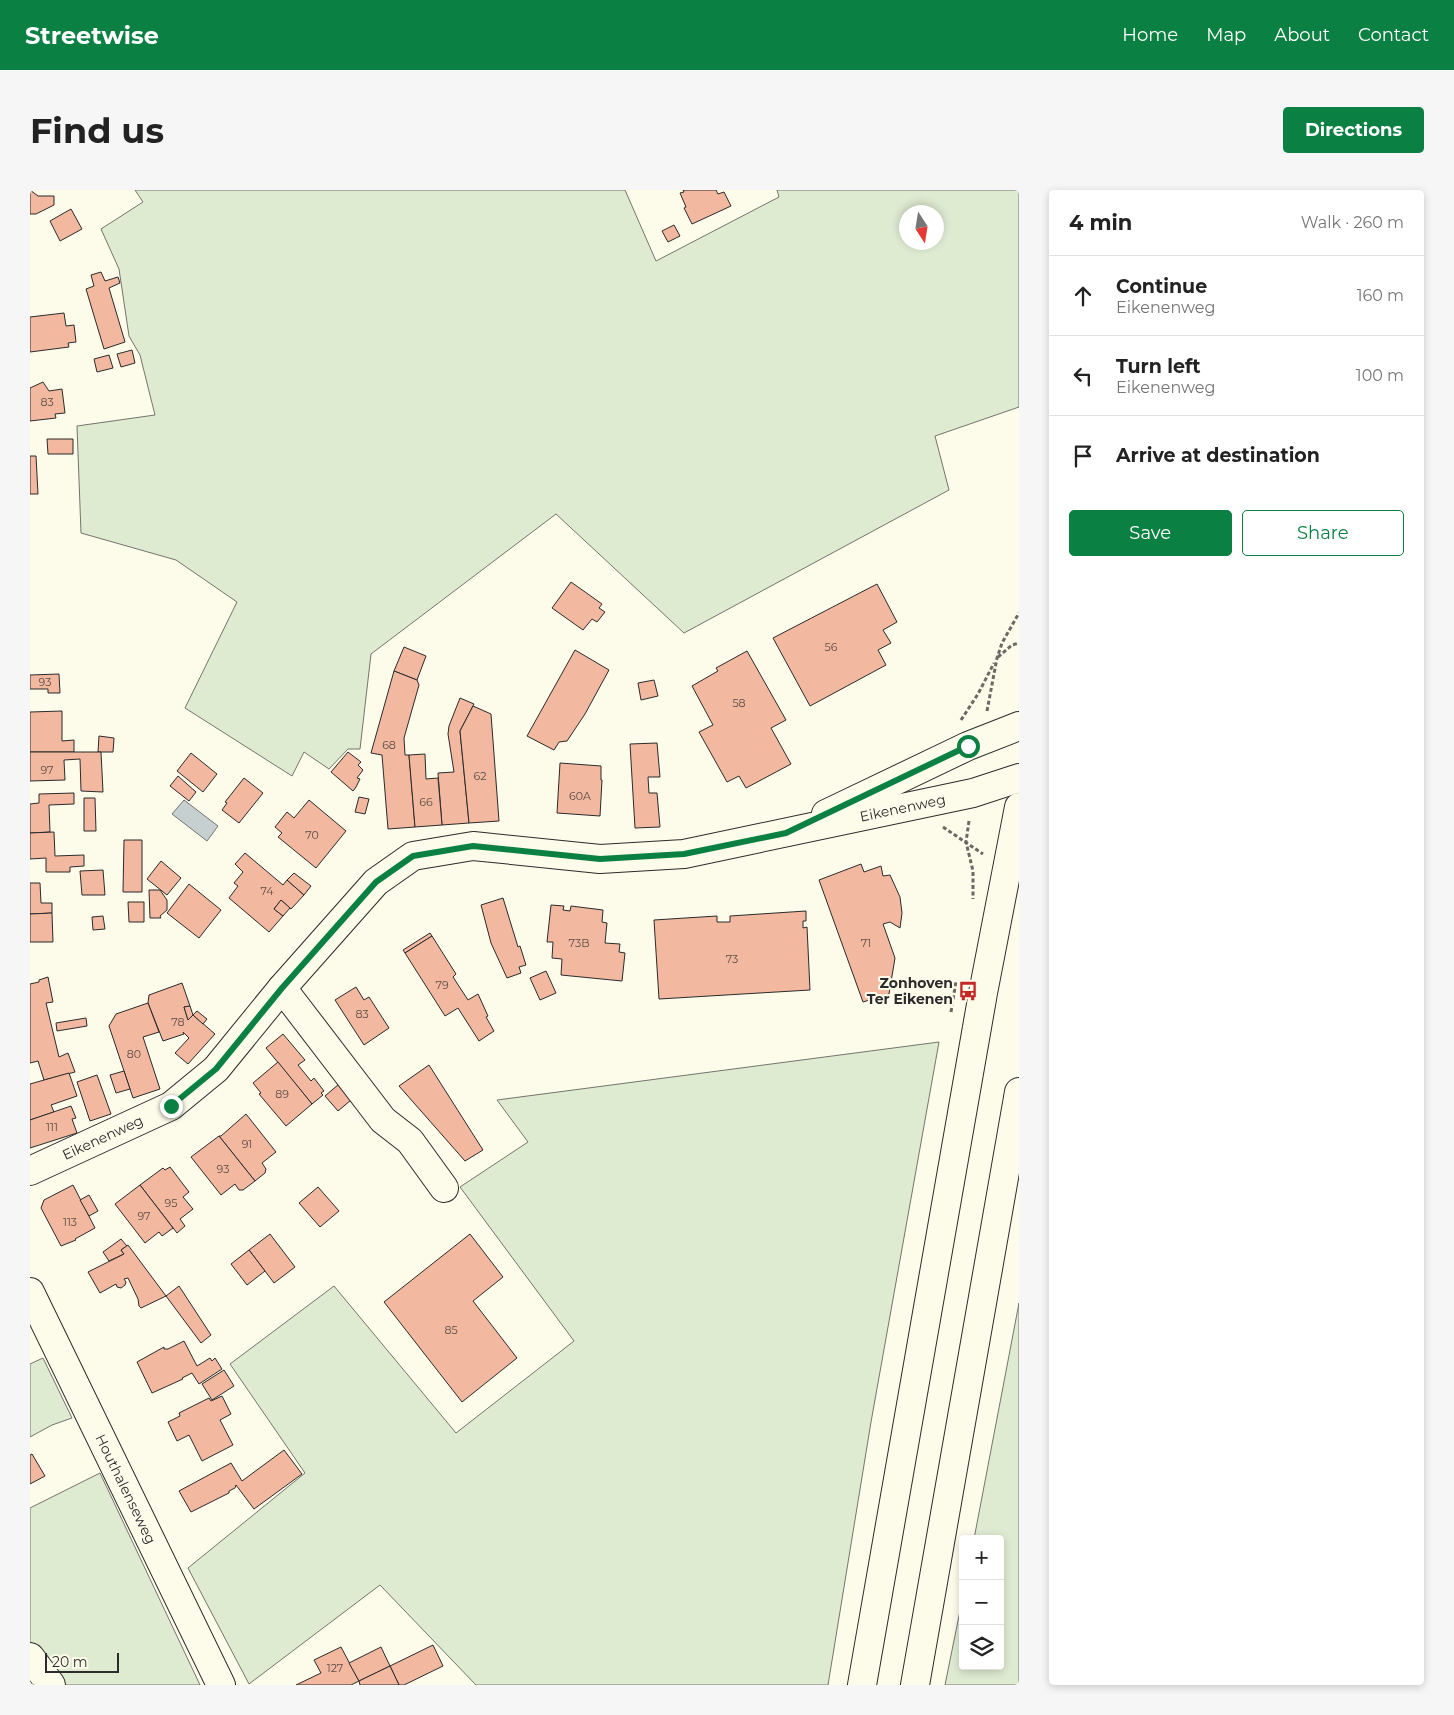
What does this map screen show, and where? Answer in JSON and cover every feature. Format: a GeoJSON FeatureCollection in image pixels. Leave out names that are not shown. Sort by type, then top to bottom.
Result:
{"type":"FeatureCollection","features":[{"type":"Feature","properties":{"kind":"main road","name":"Eikenenweg"},"geometry":{"type":"LineString","coordinates":[[786,833],[968,746],[1019,726]]}},
{"type":"Feature","properties":{"kind":"main road","name":"Eikenenweg"},"geometry":{"type":"LineString","coordinates":[[30,1171],[171,1106],[216,1069],[282,988],[376,882],[413,856],[473,846],[600,859],[684,854],[973,793],[1019,778]]}},
{"type":"Feature","properties":{"kind":"main road"},"geometry":{"type":"LineString","coordinates":[[862,1685],[983,993],[1019,807]]}},
{"type":"Feature","properties":{"kind":"main road"},"geometry":{"type":"LineString","coordinates":[[282,988],[383,1120],[410,1141],[444,1188]]}},
{"type":"Feature","properties":{"kind":"main road"},"geometry":{"type":"LineString","coordinates":[[915,1685],[1019,1092]]}},
{"type":"Feature","properties":{"kind":"main road","name":"Houthalenseweg"},"geometry":{"type":"LineString","coordinates":[[30,1292],[221,1685]]}},
{"type":"Feature","properties":{"kind":"main road"},"geometry":{"type":"LineString","coordinates":[[30,1657],[51,1685]]}},
{"type":"Feature","properties":{"kind":"path"},"geometry":{"type":"LineString","coordinates":[[997,658],[1002,643],[1019,613]]}},
{"type":"Feature","properties":{"kind":"green space"},"geometry":{"type":"Polygon","coordinates":[[[135,190],[625,190],[656,261],[779,197],[777,190],[1019,190],[1019,407],[935,436],[949,490],[684,633],[556,514],[371,654],[360,749],[348,749],[329,769],[304,752],[292,776],[185,708],[237,602],[176,560],[81,533],[77,426],[155,415],[140,355],[129,336],[119,269],[101,229],[143,202],[135,190]]]}},
{"type":"Feature","properties":{"kind":"green space"},"geometry":{"type":"Polygon","coordinates":[[[939,1042],[871,1422],[828,1685],[476,1685],[380,1585],[249,1684],[188,1568],[305,1473],[230,1364],[334,1286],[456,1433],[574,1341],[460,1187],[528,1142],[497,1100],[939,1042]]]}},
{"type":"Feature","properties":{"kind":"green space"},"geometry":{"type":"Polygon","coordinates":[[[1019,1303],[1019,1685],[945,1685],[959,1616],[959,1670],[1004,1670],[1004,1535],[975,1535],[1019,1303]]]}},
{"type":"Feature","properties":{"kind":"green space"},"geometry":{"type":"Polygon","coordinates":[[[43,1358],[72,1418],[52,1425],[30,1437],[30,1364],[43,1358]]]}},
{"type":"Feature","properties":{"kind":"green space"},"geometry":{"type":"Polygon","coordinates":[[[100,1473],[200,1685],[60,1685],[30,1644],[30,1508],[100,1473]]]}},
{"type":"Feature","properties":{"kind":"shaded area"},"geometry":{"type":"Polygon","coordinates":[[[184,800],[218,826],[207,841],[172,814],[184,800]]]}},
{"type":"Feature","properties":{"kind":"building"},"geometry":{"type":"Polygon","coordinates":[[[30,190],[38,196],[54,196],[54,205],[36,214],[30,214],[30,190]]]}},
{"type":"Feature","properties":{"kind":"building"},"geometry":{"type":"Polygon","coordinates":[[[683,190],[716,190],[718,194],[724,192],[731,206],[692,224],[684,208],[686,207],[680,193],[684,192],[683,190]]]}},
{"type":"Feature","properties":{"kind":"building"},"geometry":{"type":"Polygon","coordinates":[[[71,209],[82,229],[60,241],[50,221],[71,209]]]}},
{"type":"Feature","properties":{"kind":"building"},"geometry":{"type":"Polygon","coordinates":[[[674,225],[680,236],[668,242],[662,231],[674,225]]]}},
{"type":"Feature","properties":{"kind":"building"},"geometry":{"type":"Polygon","coordinates":[[[101,272],[105,281],[118,277],[120,283],[109,288],[125,342],[104,349],[86,289],[94,286],[91,275],[101,272]]]}},
{"type":"Feature","properties":{"kind":"building"},"geometry":{"type":"Polygon","coordinates":[[[64,313],[66,326],[74,325],[76,342],[68,343],[69,347],[30,352],[30,317],[64,313]]]}},
{"type":"Feature","properties":{"kind":"building"},"geometry":{"type":"Polygon","coordinates":[[[132,350],[135,363],[121,367],[117,354],[132,350]]]}},
{"type":"Feature","properties":{"kind":"building"},"geometry":{"type":"Polygon","coordinates":[[[109,355],[113,368],[97,372],[94,359],[109,355]]]}},
{"type":"Feature","properties":{"kind":"building"},"geometry":{"type":"Polygon","coordinates":[[[43,382],[49,391],[62,389],[65,413],[55,414],[56,418],[30,421],[30,388],[43,382]]]}},
{"type":"Feature","properties":{"kind":"building"},"geometry":{"type":"Polygon","coordinates":[[[47,439],[73,439],[73,454],[48,454],[47,439]]]}},
{"type":"Feature","properties":{"kind":"building"},"geometry":{"type":"Polygon","coordinates":[[[30,456],[36,456],[38,494],[30,494],[30,456]]]}},
{"type":"Feature","properties":{"kind":"building"},"geometry":{"type":"Polygon","coordinates":[[[571,582],[602,604],[599,608],[605,612],[597,622],[592,619],[583,630],[552,608],[571,582]]]}},
{"type":"Feature","properties":{"kind":"building"},"geometry":{"type":"Polygon","coordinates":[[[877,584],[897,622],[883,630],[891,643],[878,650],[886,665],[810,706],[773,638],[877,584]]]}},
{"type":"Feature","properties":{"kind":"building"},"geometry":{"type":"Polygon","coordinates":[[[404,647],[426,656],[417,680],[394,671],[404,647]]]}},
{"type":"Feature","properties":{"kind":"building"},"geometry":{"type":"Polygon","coordinates":[[[575,650],[609,670],[585,714],[567,741],[559,742],[554,750],[527,736],[575,650]]]}},
{"type":"Feature","properties":{"kind":"building"},"geometry":{"type":"Polygon","coordinates":[[[747,651],[786,720],[771,728],[791,764],[746,788],[739,776],[727,782],[699,732],[713,725],[692,686],[718,671],[716,668],[747,651]]]}},
{"type":"Feature","properties":{"kind":"building"},"geometry":{"type":"Polygon","coordinates":[[[394,671],[417,680],[419,685],[404,738],[405,755],[409,755],[415,827],[388,829],[382,755],[371,753],[394,671]]]}},
{"type":"Feature","properties":{"kind":"building"},"geometry":{"type":"Polygon","coordinates":[[[59,674],[60,693],[48,693],[48,689],[30,689],[30,675],[59,674]]]}},
{"type":"Feature","properties":{"kind":"building"},"geometry":{"type":"Polygon","coordinates":[[[654,680],[658,696],[641,700],[638,683],[654,680]]]}},
{"type":"Feature","properties":{"kind":"building"},"geometry":{"type":"Polygon","coordinates":[[[460,698],[474,704],[460,731],[469,823],[442,825],[438,773],[454,772],[448,734],[449,726],[460,698]]]}},
{"type":"Feature","properties":{"kind":"building"},"geometry":{"type":"Polygon","coordinates":[[[473,706],[491,714],[499,821],[469,823],[460,731],[473,706]]]}},
{"type":"Feature","properties":{"kind":"building"},"geometry":{"type":"Polygon","coordinates":[[[62,711],[62,741],[74,740],[74,752],[30,752],[30,712],[62,711]]]}},
{"type":"Feature","properties":{"kind":"building"},"geometry":{"type":"Polygon","coordinates":[[[99,736],[114,738],[113,752],[98,752],[99,736]]]}},
{"type":"Feature","properties":{"kind":"building"},"geometry":{"type":"Polygon","coordinates":[[[657,743],[660,777],[648,777],[649,793],[657,793],[660,827],[635,828],[630,744],[657,743]]]}},
{"type":"Feature","properties":{"kind":"building"},"geometry":{"type":"Polygon","coordinates":[[[30,752],[101,752],[103,792],[81,791],[80,759],[64,760],[65,780],[30,781],[30,752]]]}},
{"type":"Feature","properties":{"kind":"building"},"geometry":{"type":"Polygon","coordinates":[[[348,752],[361,762],[358,765],[363,770],[357,778],[360,779],[353,791],[331,772],[348,752]]]}},
{"type":"Feature","properties":{"kind":"building"},"geometry":{"type":"Polygon","coordinates":[[[191,753],[217,774],[203,792],[177,771],[191,753]]]}},
{"type":"Feature","properties":{"kind":"building"},"geometry":{"type":"Polygon","coordinates":[[[425,754],[426,779],[438,778],[442,825],[415,827],[409,755],[425,754]]]}},
{"type":"Feature","properties":{"kind":"building"},"geometry":{"type":"Polygon","coordinates":[[[560,763],[601,766],[600,816],[557,813],[560,763]]]}},
{"type":"Feature","properties":{"kind":"building"},"geometry":{"type":"Polygon","coordinates":[[[178,776],[196,792],[189,801],[170,786],[178,776]]]}},
{"type":"Feature","properties":{"kind":"building"},"geometry":{"type":"Polygon","coordinates":[[[244,778],[263,793],[239,823],[222,810],[227,803],[225,802],[244,778]]]}},
{"type":"Feature","properties":{"kind":"building"},"geometry":{"type":"Polygon","coordinates":[[[74,793],[74,804],[49,805],[50,832],[30,833],[30,804],[39,803],[39,794],[74,793]]]}},
{"type":"Feature","properties":{"kind":"building"},"geometry":{"type":"Polygon","coordinates":[[[359,797],[369,799],[365,814],[355,812],[359,797]]]}},
{"type":"Feature","properties":{"kind":"building"},"geometry":{"type":"Polygon","coordinates":[[[84,798],[95,798],[96,831],[84,831],[84,798]]]}},
{"type":"Feature","properties":{"kind":"building"},"geometry":{"type":"Polygon","coordinates":[[[309,800],[346,831],[316,868],[278,837],[282,833],[275,827],[287,812],[294,818],[309,800]]]}},
{"type":"Feature","properties":{"kind":"building"},"geometry":{"type":"Polygon","coordinates":[[[54,832],[55,856],[84,855],[84,866],[70,867],[70,872],[46,872],[46,858],[30,859],[30,833],[54,832]]]}},
{"type":"Feature","properties":{"kind":"building"},"geometry":{"type":"Polygon","coordinates":[[[124,840],[142,840],[142,892],[123,892],[124,840]]]}},
{"type":"Feature","properties":{"kind":"building"},"geometry":{"type":"Polygon","coordinates":[[[245,853],[283,885],[287,880],[304,895],[291,909],[281,900],[274,909],[283,916],[269,932],[229,898],[238,886],[234,883],[243,872],[235,864],[245,853]]]}},
{"type":"Feature","properties":{"kind":"building"},"geometry":{"type":"Polygon","coordinates":[[[161,861],[181,878],[167,895],[147,879],[161,861]]]}},
{"type":"Feature","properties":{"kind":"building"},"geometry":{"type":"Polygon","coordinates":[[[861,864],[864,872],[881,866],[883,876],[890,875],[900,897],[902,913],[900,928],[890,922],[883,924],[895,958],[889,994],[863,1002],[819,880],[861,864]]]}},
{"type":"Feature","properties":{"kind":"building"},"geometry":{"type":"Polygon","coordinates":[[[103,870],[105,895],[82,895],[80,871],[103,870]]]}},
{"type":"Feature","properties":{"kind":"building"},"geometry":{"type":"Polygon","coordinates":[[[294,873],[311,886],[304,895],[287,880],[294,873]]]}},
{"type":"Feature","properties":{"kind":"building"},"geometry":{"type":"Polygon","coordinates":[[[30,883],[40,883],[41,903],[52,903],[52,913],[30,914],[30,883]]]}},
{"type":"Feature","properties":{"kind":"building"},"geometry":{"type":"Polygon","coordinates":[[[189,884],[221,910],[199,938],[167,913],[189,884]]]}},
{"type":"Feature","properties":{"kind":"building"},"geometry":{"type":"Polygon","coordinates":[[[149,890],[160,890],[167,900],[167,910],[160,916],[161,918],[150,918],[149,890]]]}},
{"type":"Feature","properties":{"kind":"building"},"geometry":{"type":"Polygon","coordinates":[[[503,898],[518,947],[520,946],[526,965],[519,967],[521,973],[507,978],[491,943],[481,905],[503,898]]]}},
{"type":"Feature","properties":{"kind":"building"},"geometry":{"type":"Polygon","coordinates":[[[281,900],[290,908],[283,916],[274,909],[281,900]]]}},
{"type":"Feature","properties":{"kind":"building"},"geometry":{"type":"Polygon","coordinates":[[[128,902],[144,902],[144,922],[129,922],[128,902]]]}},
{"type":"Feature","properties":{"kind":"building"},"geometry":{"type":"Polygon","coordinates":[[[551,905],[564,906],[563,910],[570,911],[571,906],[603,910],[602,922],[607,923],[605,943],[620,944],[619,952],[625,953],[622,981],[561,975],[562,959],[552,958],[553,942],[547,942],[551,905]]]}},
{"type":"Feature","properties":{"kind":"building"},"geometry":{"type":"Polygon","coordinates":[[[806,911],[806,921],[803,921],[803,928],[807,927],[810,990],[659,999],[654,920],[717,916],[717,922],[730,922],[730,916],[806,911]]]}},
{"type":"Feature","properties":{"kind":"building"},"geometry":{"type":"Polygon","coordinates":[[[52,913],[53,942],[30,942],[30,914],[52,913]]]}},
{"type":"Feature","properties":{"kind":"building"},"geometry":{"type":"Polygon","coordinates":[[[103,916],[105,929],[93,930],[92,917],[103,916]]]}},
{"type":"Feature","properties":{"kind":"building"},"geometry":{"type":"Polygon","coordinates":[[[430,933],[432,936],[405,953],[403,950],[430,933]]]}},
{"type":"Feature","properties":{"kind":"building"},"geometry":{"type":"Polygon","coordinates":[[[432,936],[456,974],[453,977],[468,1000],[478,994],[488,1016],[486,1017],[494,1031],[479,1041],[458,1008],[445,1016],[405,953],[432,936]]]}},
{"type":"Feature","properties":{"kind":"building"},"geometry":{"type":"Polygon","coordinates":[[[546,971],[556,993],[540,1000],[530,978],[546,971]]]}},
{"type":"Feature","properties":{"kind":"building"},"geometry":{"type":"Polygon","coordinates":[[[48,977],[53,1002],[46,1003],[59,1057],[68,1053],[75,1072],[44,1080],[38,1061],[30,1063],[30,984],[48,977]]]}},
{"type":"Feature","properties":{"kind":"building"},"geometry":{"type":"Polygon","coordinates":[[[182,983],[190,1006],[184,1007],[188,1020],[193,1015],[215,1034],[188,1064],[175,1053],[189,1038],[183,1032],[184,1034],[163,1041],[148,1003],[149,995],[182,983]]]}},
{"type":"Feature","properties":{"kind":"building"},"geometry":{"type":"Polygon","coordinates":[[[356,987],[364,1000],[369,997],[389,1028],[364,1045],[335,1000],[356,987]]]}},
{"type":"Feature","properties":{"kind":"building"},"geometry":{"type":"Polygon","coordinates":[[[148,1003],[159,1032],[143,1037],[160,1089],[133,1098],[109,1026],[116,1014],[148,1003]]]}},
{"type":"Feature","properties":{"kind":"building"},"geometry":{"type":"Polygon","coordinates":[[[190,1006],[193,1015],[188,1020],[184,1007],[190,1006]]]}},
{"type":"Feature","properties":{"kind":"building"},"geometry":{"type":"Polygon","coordinates":[[[197,1011],[207,1019],[203,1024],[193,1015],[197,1011]]]}},
{"type":"Feature","properties":{"kind":"building"},"geometry":{"type":"Polygon","coordinates":[[[86,1018],[87,1026],[57,1031],[56,1023],[86,1018]]]}},
{"type":"Feature","properties":{"kind":"building"},"geometry":{"type":"Polygon","coordinates":[[[283,1034],[305,1060],[298,1065],[311,1081],[314,1078],[324,1091],[321,1093],[323,1095],[312,1104],[266,1048],[283,1034]]]}},
{"type":"Feature","properties":{"kind":"building"},"geometry":{"type":"Polygon","coordinates":[[[278,1062],[312,1104],[286,1126],[259,1094],[261,1093],[253,1083],[278,1062]]]}},
{"type":"Feature","properties":{"kind":"building"},"geometry":{"type":"Polygon","coordinates":[[[429,1065],[483,1150],[465,1161],[399,1086],[429,1065]]]}},
{"type":"Feature","properties":{"kind":"building"},"geometry":{"type":"Polygon","coordinates":[[[124,1071],[130,1089],[116,1093],[110,1075],[124,1071]]]}},
{"type":"Feature","properties":{"kind":"building"},"geometry":{"type":"Polygon","coordinates":[[[69,1073],[77,1096],[51,1105],[54,1112],[30,1120],[30,1084],[69,1073]]]}},
{"type":"Feature","properties":{"kind":"building"},"geometry":{"type":"Polygon","coordinates":[[[97,1075],[111,1114],[90,1121],[77,1082],[97,1075]]]}},
{"type":"Feature","properties":{"kind":"building"},"geometry":{"type":"Polygon","coordinates":[[[339,1084],[351,1100],[338,1111],[325,1096],[339,1084]]]}},
{"type":"Feature","properties":{"kind":"building"},"geometry":{"type":"Polygon","coordinates":[[[71,1106],[76,1118],[72,1119],[77,1133],[30,1148],[30,1120],[71,1106]]]}},
{"type":"Feature","properties":{"kind":"building"},"geometry":{"type":"Polygon","coordinates":[[[246,1114],[276,1152],[262,1163],[266,1169],[265,1173],[255,1181],[219,1136],[246,1114]]]}},
{"type":"Feature","properties":{"kind":"building"},"geometry":{"type":"Polygon","coordinates":[[[219,1136],[255,1181],[243,1190],[239,1190],[235,1184],[221,1195],[191,1157],[219,1136]]]}},
{"type":"Feature","properties":{"kind":"building"},"geometry":{"type":"Polygon","coordinates":[[[170,1167],[189,1192],[183,1197],[193,1209],[180,1219],[185,1226],[177,1233],[140,1185],[163,1168],[165,1170],[170,1167]]]}},
{"type":"Feature","properties":{"kind":"building"},"geometry":{"type":"Polygon","coordinates":[[[73,1185],[95,1228],[76,1240],[61,1246],[41,1208],[44,1200],[73,1185]]]}},
{"type":"Feature","properties":{"kind":"building"},"geometry":{"type":"Polygon","coordinates":[[[140,1185],[173,1228],[162,1236],[159,1232],[145,1243],[115,1204],[140,1185]]]}},
{"type":"Feature","properties":{"kind":"building"},"geometry":{"type":"Polygon","coordinates":[[[318,1187],[339,1211],[320,1227],[299,1203],[318,1187]]]}},
{"type":"Feature","properties":{"kind":"building"},"geometry":{"type":"Polygon","coordinates":[[[89,1195],[98,1211],[89,1216],[80,1200],[89,1195]]]}},
{"type":"Feature","properties":{"kind":"building"},"geometry":{"type":"Polygon","coordinates":[[[270,1234],[295,1267],[274,1283],[249,1250],[270,1234]]]}},
{"type":"Feature","properties":{"kind":"building"},"geometry":{"type":"Polygon","coordinates":[[[470,1234],[503,1277],[473,1301],[517,1358],[462,1402],[384,1302],[470,1234]]]}},
{"type":"Feature","properties":{"kind":"building"},"geometry":{"type":"Polygon","coordinates":[[[121,1239],[127,1246],[121,1250],[124,1254],[109,1261],[103,1252],[121,1239]]]}},
{"type":"Feature","properties":{"kind":"building"},"geometry":{"type":"Polygon","coordinates":[[[128,1245],[166,1296],[141,1308],[128,1278],[124,1279],[125,1285],[121,1288],[117,1287],[116,1284],[100,1293],[88,1272],[124,1254],[121,1250],[128,1245]]]}},
{"type":"Feature","properties":{"kind":"building"},"geometry":{"type":"Polygon","coordinates":[[[249,1250],[265,1271],[247,1285],[231,1264],[249,1250]]]}},
{"type":"Feature","properties":{"kind":"building"},"geometry":{"type":"Polygon","coordinates":[[[179,1286],[211,1335],[201,1343],[166,1296],[179,1286]]]}},
{"type":"Feature","properties":{"kind":"building"},"geometry":{"type":"Polygon","coordinates":[[[184,1341],[197,1366],[210,1358],[212,1361],[215,1358],[222,1369],[199,1384],[192,1373],[152,1393],[137,1362],[164,1347],[164,1349],[168,1349],[184,1341]]]}},
{"type":"Feature","properties":{"kind":"building"},"geometry":{"type":"Polygon","coordinates":[[[224,1370],[234,1386],[212,1400],[202,1384],[224,1370]]]}},
{"type":"Feature","properties":{"kind":"building"},"geometry":{"type":"Polygon","coordinates":[[[222,1396],[231,1414],[220,1420],[233,1445],[202,1461],[189,1435],[177,1441],[168,1422],[180,1416],[179,1413],[209,1398],[211,1401],[222,1396]]]}},
{"type":"Feature","properties":{"kind":"building"},"geometry":{"type":"Polygon","coordinates":[[[284,1450],[302,1474],[254,1509],[236,1485],[229,1493],[191,1512],[179,1491],[231,1463],[242,1481],[284,1450]]]}},
{"type":"Feature","properties":{"kind":"building"},"geometry":{"type":"Polygon","coordinates":[[[32,1454],[45,1476],[30,1484],[30,1455],[32,1454]]]}},
{"type":"Feature","properties":{"kind":"building"},"geometry":{"type":"Polygon","coordinates":[[[433,1645],[443,1666],[404,1685],[399,1685],[390,1666],[433,1645]]]}},
{"type":"Feature","properties":{"kind":"building"},"geometry":{"type":"Polygon","coordinates":[[[341,1647],[359,1681],[351,1685],[296,1685],[321,1673],[314,1660],[341,1647]]]}},
{"type":"Feature","properties":{"kind":"building"},"geometry":{"type":"Polygon","coordinates":[[[381,1647],[390,1666],[359,1681],[349,1663],[381,1647]]]}},
{"type":"Feature","properties":{"kind":"building"},"geometry":{"type":"Polygon","coordinates":[[[390,1666],[399,1685],[360,1685],[359,1681],[390,1666]]]}},
{"type":"Feature","properties":{"kind":"place","name":"Zonhoven Ter Eikenen"},"geometry":{"type":"Point","coordinates":[968,991]}},
{"type":"Feature","properties":{"kind":"route"},"geometry":{"type":"LineString","coordinates":[[171,1106],[216,1069],[282,988],[376,882],[413,856],[473,846],[600,859],[684,854],[786,833],[968,746]]}}]}
